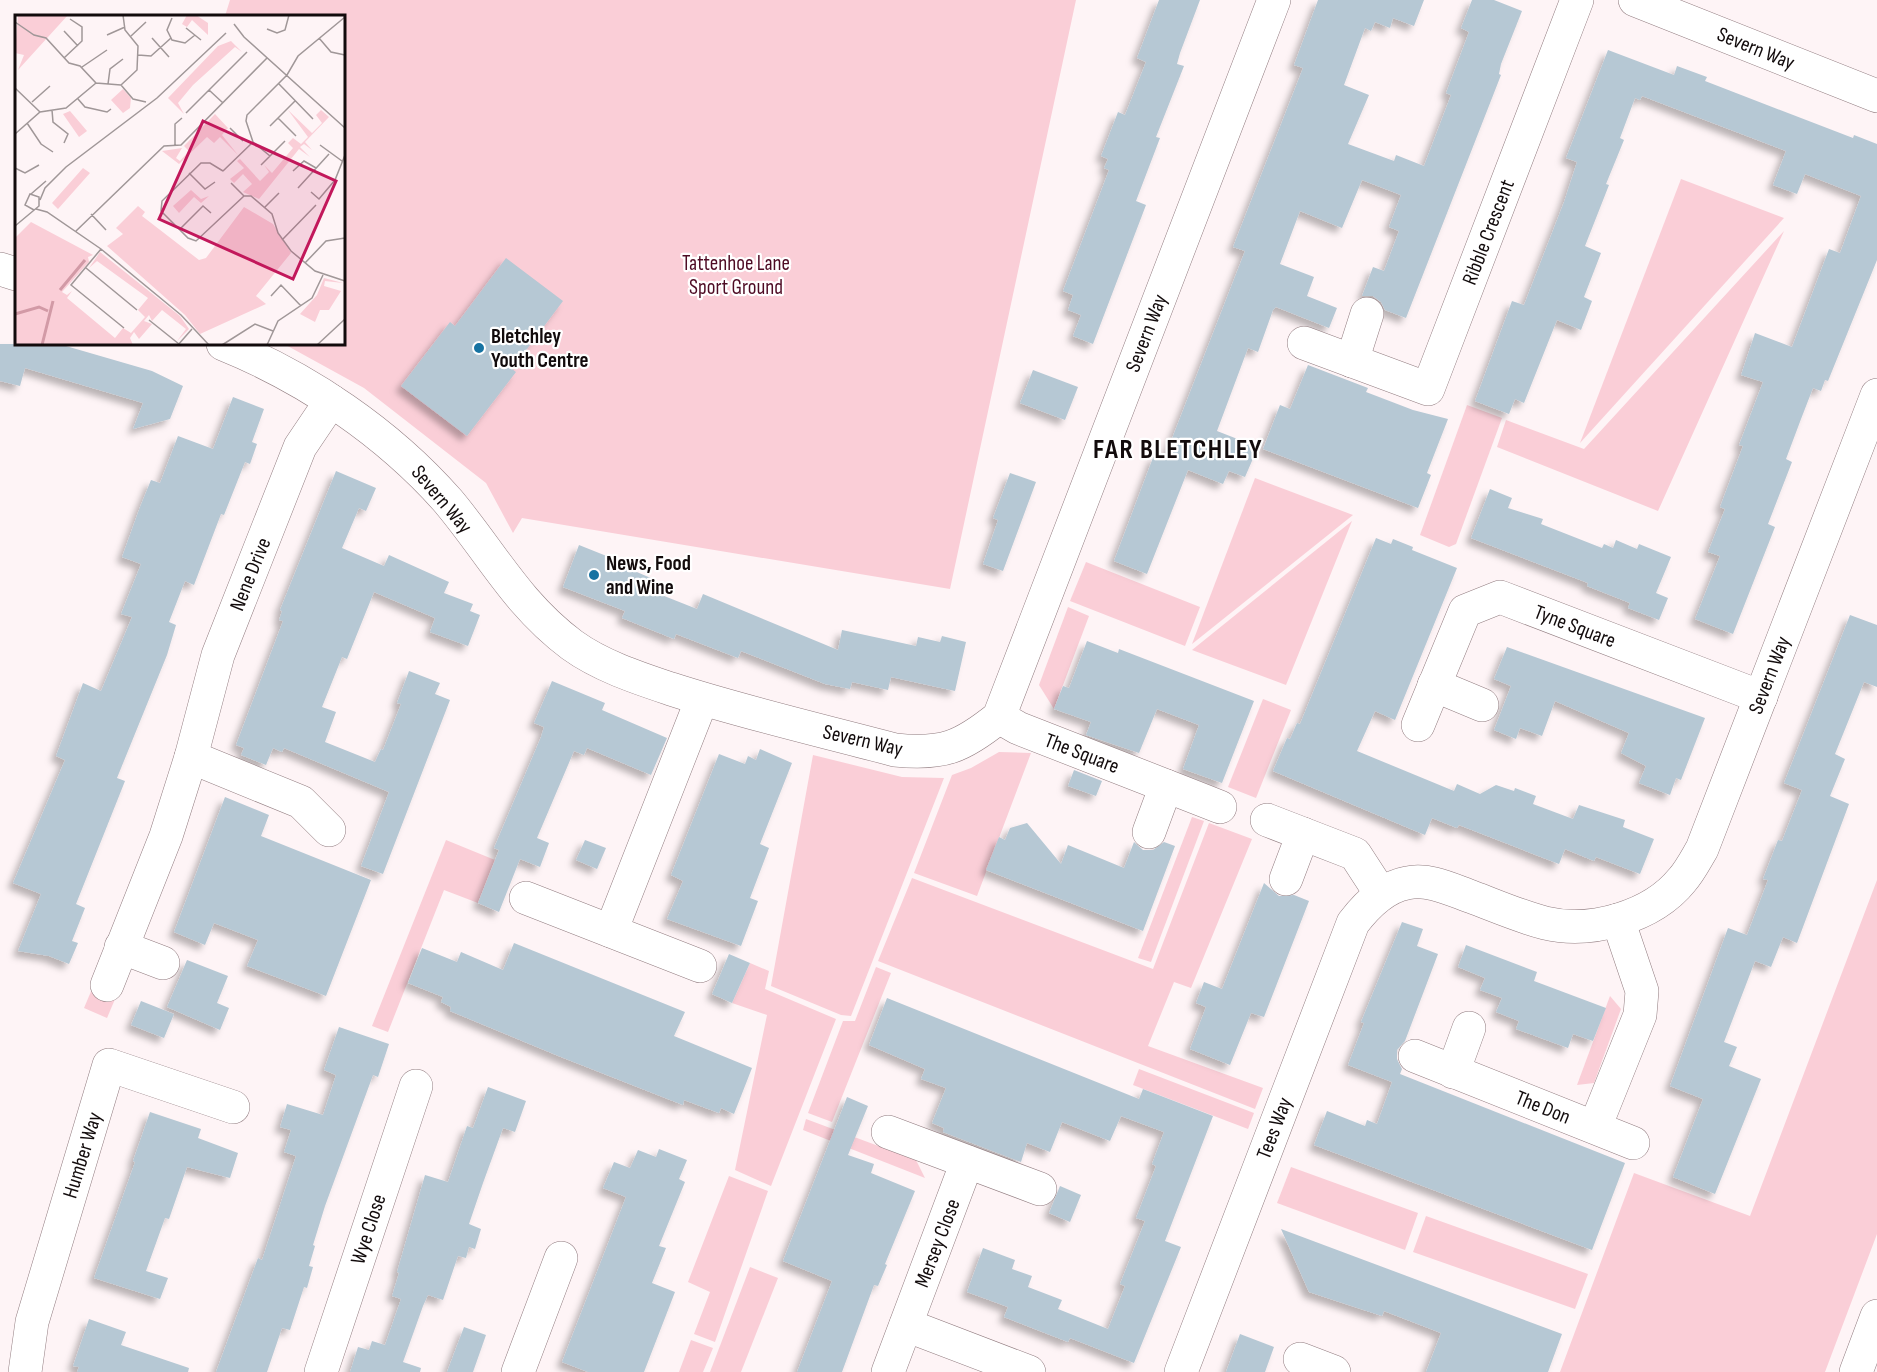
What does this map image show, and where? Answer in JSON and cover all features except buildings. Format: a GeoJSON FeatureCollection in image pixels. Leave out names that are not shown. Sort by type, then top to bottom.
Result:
{"type":"FeatureCollection","features":[{"type":"Feature","properties":{"kind":"street","name":"Severn Way"},"geometry":{"type":"LineString","coordinates":[[227,345],[291,377],[332,401],[408,459],[449,503],[507,582],[542,619],[574,646],[629,675],[702,699],[895,750],[925,753],[953,747],[977,734],[999,717],[1274,0]]}},
{"type":"Feature","properties":{"kind":"street","name":"Ribble Crescent"},"geometry":{"type":"LineString","coordinates":[[1304,343],[1428,389],[1577,0]]}},
{"type":"Feature","properties":{"kind":"street","name":"Severn Way"},"geometry":{"type":"LineString","coordinates":[[1635,0],[1877,96]]}},
{"type":"Feature","properties":{"kind":"street"},"geometry":{"type":"LineString","coordinates":[[0,269],[15,274]]}},
{"type":"Feature","properties":{"kind":"street"},"geometry":{"type":"LineString","coordinates":[[1352,361],[1367,314]]}},
{"type":"Feature","properties":{"kind":"street","name":"Severn Way"},"geometry":{"type":"LineString","coordinates":[[1381,894],[1407,883],[1435,883],[1546,923],[1581,927],[1618,920],[1652,905],[1682,881],[1702,849],[1877,395]]}},
{"type":"Feature","properties":{"kind":"street","name":"Nene Drive"},"geometry":{"type":"LineString","coordinates":[[107,985],[166,836],[191,757],[218,655],[300,447],[332,401]]}},
{"type":"Feature","properties":{"kind":"street","name":"Tyne Square"},"geometry":{"type":"LineString","coordinates":[[1418,725],[1466,611],[1500,597],[1761,696]]}},
{"type":"Feature","properties":{"kind":"street"},"geometry":{"type":"LineString","coordinates":[[1434,685],[1482,705]]}},
{"type":"Feature","properties":{"kind":"street"},"geometry":{"type":"LineString","coordinates":[[611,932],[702,699]]}},
{"type":"Feature","properties":{"kind":"street","name":"The Square"},"geometry":{"type":"LineString","coordinates":[[999,717],[1018,728],[1220,807]]}},
{"type":"Feature","properties":{"kind":"street"},"geometry":{"type":"LineString","coordinates":[[191,757],[301,802],[329,830]]}},
{"type":"Feature","properties":{"kind":"street"},"geometry":{"type":"LineString","coordinates":[[1149,832],[1166,786]]}},
{"type":"Feature","properties":{"kind":"street"},"geometry":{"type":"LineString","coordinates":[[1267,820],[1354,854],[1381,894]]}},
{"type":"Feature","properties":{"kind":"street"},"geometry":{"type":"LineString","coordinates":[[1286,879],[1303,834]]}},
{"type":"Feature","properties":{"kind":"street","name":"Tees Way"},"geometry":{"type":"LineString","coordinates":[[1181,1372],[1353,923],[1364,908],[1381,894]]}},
{"type":"Feature","properties":{"kind":"street"},"geometry":{"type":"LineString","coordinates":[[526,898],[700,966]]}},
{"type":"Feature","properties":{"kind":"street"},"geometry":{"type":"LineString","coordinates":[[1595,1127],[1640,1015],[1642,991],[1618,920]]}},
{"type":"Feature","properties":{"kind":"street"},"geometry":{"type":"LineString","coordinates":[[121,947],[163,963]]}},
{"type":"Feature","properties":{"kind":"street"},"geometry":{"type":"LineString","coordinates":[[1454,1072],[1469,1028]]}},
{"type":"Feature","properties":{"kind":"street","name":"The Don"},"geometry":{"type":"LineString","coordinates":[[1415,1056],[1634,1143]]}},
{"type":"Feature","properties":{"kind":"street","name":"Humber Way"},"geometry":{"type":"LineString","coordinates":[[25,1372],[32,1322],[109,1065],[233,1107]]}},
{"type":"Feature","properties":{"kind":"street","name":"Wye Close"},"geometry":{"type":"LineString","coordinates":[[321,1372],[416,1086]]}},
{"type":"Feature","properties":{"kind":"street"},"geometry":{"type":"LineString","coordinates":[[888,1132],[1040,1189]]}},
{"type":"Feature","properties":{"kind":"street","name":"Mersey Close"},"geometry":{"type":"LineString","coordinates":[[888,1372],[967,1162]]}},
{"type":"Feature","properties":{"kind":"street"},"geometry":{"type":"LineString","coordinates":[[518,1372],[561,1258]]}},
{"type":"Feature","properties":{"kind":"street"},"geometry":{"type":"LineString","coordinates":[[1856,1372],[1877,1316]]}},
{"type":"Feature","properties":{"kind":"street"},"geometry":{"type":"LineString","coordinates":[[906,1325],[1029,1372]]}},
{"type":"Feature","properties":{"kind":"street"},"geometry":{"type":"LineString","coordinates":[[1300,1359],[1334,1372]]}},
{"type":"Feature","properties":{"kind":"green space","name":"Tattenhoe Lane Sport Ground"},"geometry":{"type":"Polygon","coordinates":[[[230,0],[1076,0],[950,589],[522,518],[513,533],[486,483],[364,388],[286,345],[345,345],[345,15],[225,15],[230,0]]]}},
{"type":"Feature","properties":{"kind":"green space"},"geometry":{"type":"Polygon","coordinates":[[[1681,179],[1784,218],[1580,443],[1681,179]]]}},
{"type":"Feature","properties":{"kind":"green space"},"geometry":{"type":"Polygon","coordinates":[[[1784,231],[1658,511],[1497,447],[1506,420],[1584,449],[1784,231]]]}},
{"type":"Feature","properties":{"kind":"green space"},"geometry":{"type":"Polygon","coordinates":[[[1467,405],[1502,418],[1456,544],[1449,547],[1420,535],[1467,405]]]}},
{"type":"Feature","properties":{"kind":"green space"},"geometry":{"type":"Polygon","coordinates":[[[1255,478],[1353,515],[1192,644],[1255,478]]]}},
{"type":"Feature","properties":{"kind":"green space"},"geometry":{"type":"Polygon","coordinates":[[[1352,521],[1286,685],[1192,650],[1352,521]]]}},
{"type":"Feature","properties":{"kind":"green space"},"geometry":{"type":"Polygon","coordinates":[[[1086,562],[1200,607],[1185,646],[1070,601],[1086,562]]]}},
{"type":"Feature","properties":{"kind":"green space"},"geometry":{"type":"Polygon","coordinates":[[[1068,607],[1089,616],[1054,709],[1039,685],[1068,607]]]}},
{"type":"Feature","properties":{"kind":"green space"},"geometry":{"type":"Polygon","coordinates":[[[1263,699],[1291,710],[1256,798],[1228,787],[1263,699]]]}},
{"type":"Feature","properties":{"kind":"green space"},"geometry":{"type":"Polygon","coordinates":[[[999,752],[1031,753],[977,896],[914,873],[952,775],[971,768],[999,752]]]}},
{"type":"Feature","properties":{"kind":"green space"},"geometry":{"type":"Polygon","coordinates":[[[813,755],[902,777],[944,778],[851,1016],[841,1015],[771,986],[813,755]]]}},
{"type":"Feature","properties":{"kind":"green space"},"geometry":{"type":"Polygon","coordinates":[[[1192,817],[1204,821],[1151,962],[1138,958],[1192,817]]]}},
{"type":"Feature","properties":{"kind":"green space"},"geometry":{"type":"Polygon","coordinates":[[[1209,823],[1252,839],[1191,988],[1174,982],[1148,1046],[1263,1088],[1255,1109],[878,961],[912,878],[1153,969],[1209,823]]]}},
{"type":"Feature","properties":{"kind":"green space"},"geometry":{"type":"Polygon","coordinates":[[[446,840],[495,860],[478,903],[444,890],[388,1032],[372,1026],[446,840]]]}},
{"type":"Feature","properties":{"kind":"green space"},"geometry":{"type":"Polygon","coordinates":[[[1877,880],[1877,1234],[1825,1372],[1560,1372],[1634,1173],[1750,1216],[1877,880]]]}},
{"type":"Feature","properties":{"kind":"green space"},"geometry":{"type":"Polygon","coordinates":[[[750,963],[769,971],[765,989],[836,1019],[771,1186],[735,1170],[767,1015],[732,1003],[750,963]]]}},
{"type":"Feature","properties":{"kind":"green space"},"geometry":{"type":"Polygon","coordinates":[[[876,967],[891,973],[832,1122],[808,1113],[843,1021],[855,1021],[876,967]]]}},
{"type":"Feature","properties":{"kind":"green space"},"geometry":{"type":"Polygon","coordinates":[[[95,982],[118,992],[107,1018],[84,1008],[95,982]]]}},
{"type":"Feature","properties":{"kind":"green space"},"geometry":{"type":"Polygon","coordinates":[[[1610,996],[1621,1009],[1594,1083],[1577,1085],[1610,996]]]}},
{"type":"Feature","properties":{"kind":"green space"},"geometry":{"type":"Polygon","coordinates":[[[1139,1069],[1254,1113],[1248,1129],[1133,1085],[1139,1069]]]}},
{"type":"Feature","properties":{"kind":"green space"},"geometry":{"type":"Polygon","coordinates":[[[806,1119],[916,1160],[925,1178],[803,1130],[806,1119]]]}},
{"type":"Feature","properties":{"kind":"green space"},"geometry":{"type":"Polygon","coordinates":[[[1291,1167],[1418,1213],[1405,1250],[1277,1203],[1291,1167]]]}},
{"type":"Feature","properties":{"kind":"green space"},"geometry":{"type":"Polygon","coordinates":[[[729,1176],[768,1191],[715,1342],[694,1334],[710,1292],[688,1282],[729,1176]]]}},
{"type":"Feature","properties":{"kind":"green space"},"geometry":{"type":"Polygon","coordinates":[[[1426,1216],[1588,1274],[1575,1309],[1413,1252],[1426,1216]]]}},
{"type":"Feature","properties":{"kind":"green space"},"geometry":{"type":"Polygon","coordinates":[[[750,1267],[778,1278],[741,1372],[710,1372],[750,1267]]]}},
{"type":"Feature","properties":{"kind":"green space"},"geometry":{"type":"Polygon","coordinates":[[[691,1340],[713,1348],[703,1372],[679,1372],[691,1340]]]}},
{"type":"Feature","properties":{"kind":"place","name":"Bletchley Youth Centre"},"geometry":{"type":"Point","coordinates":[479,348]}},
{"type":"Feature","properties":{"kind":"place","name":"News, Food and Wine"},"geometry":{"type":"Point","coordinates":[594,575]}},
{"type":"Feature","properties":{"kind":"district","name":"FAR BLETCHLEY"},"geometry":{"type":"Point","coordinates":[1178,449]}}]}
